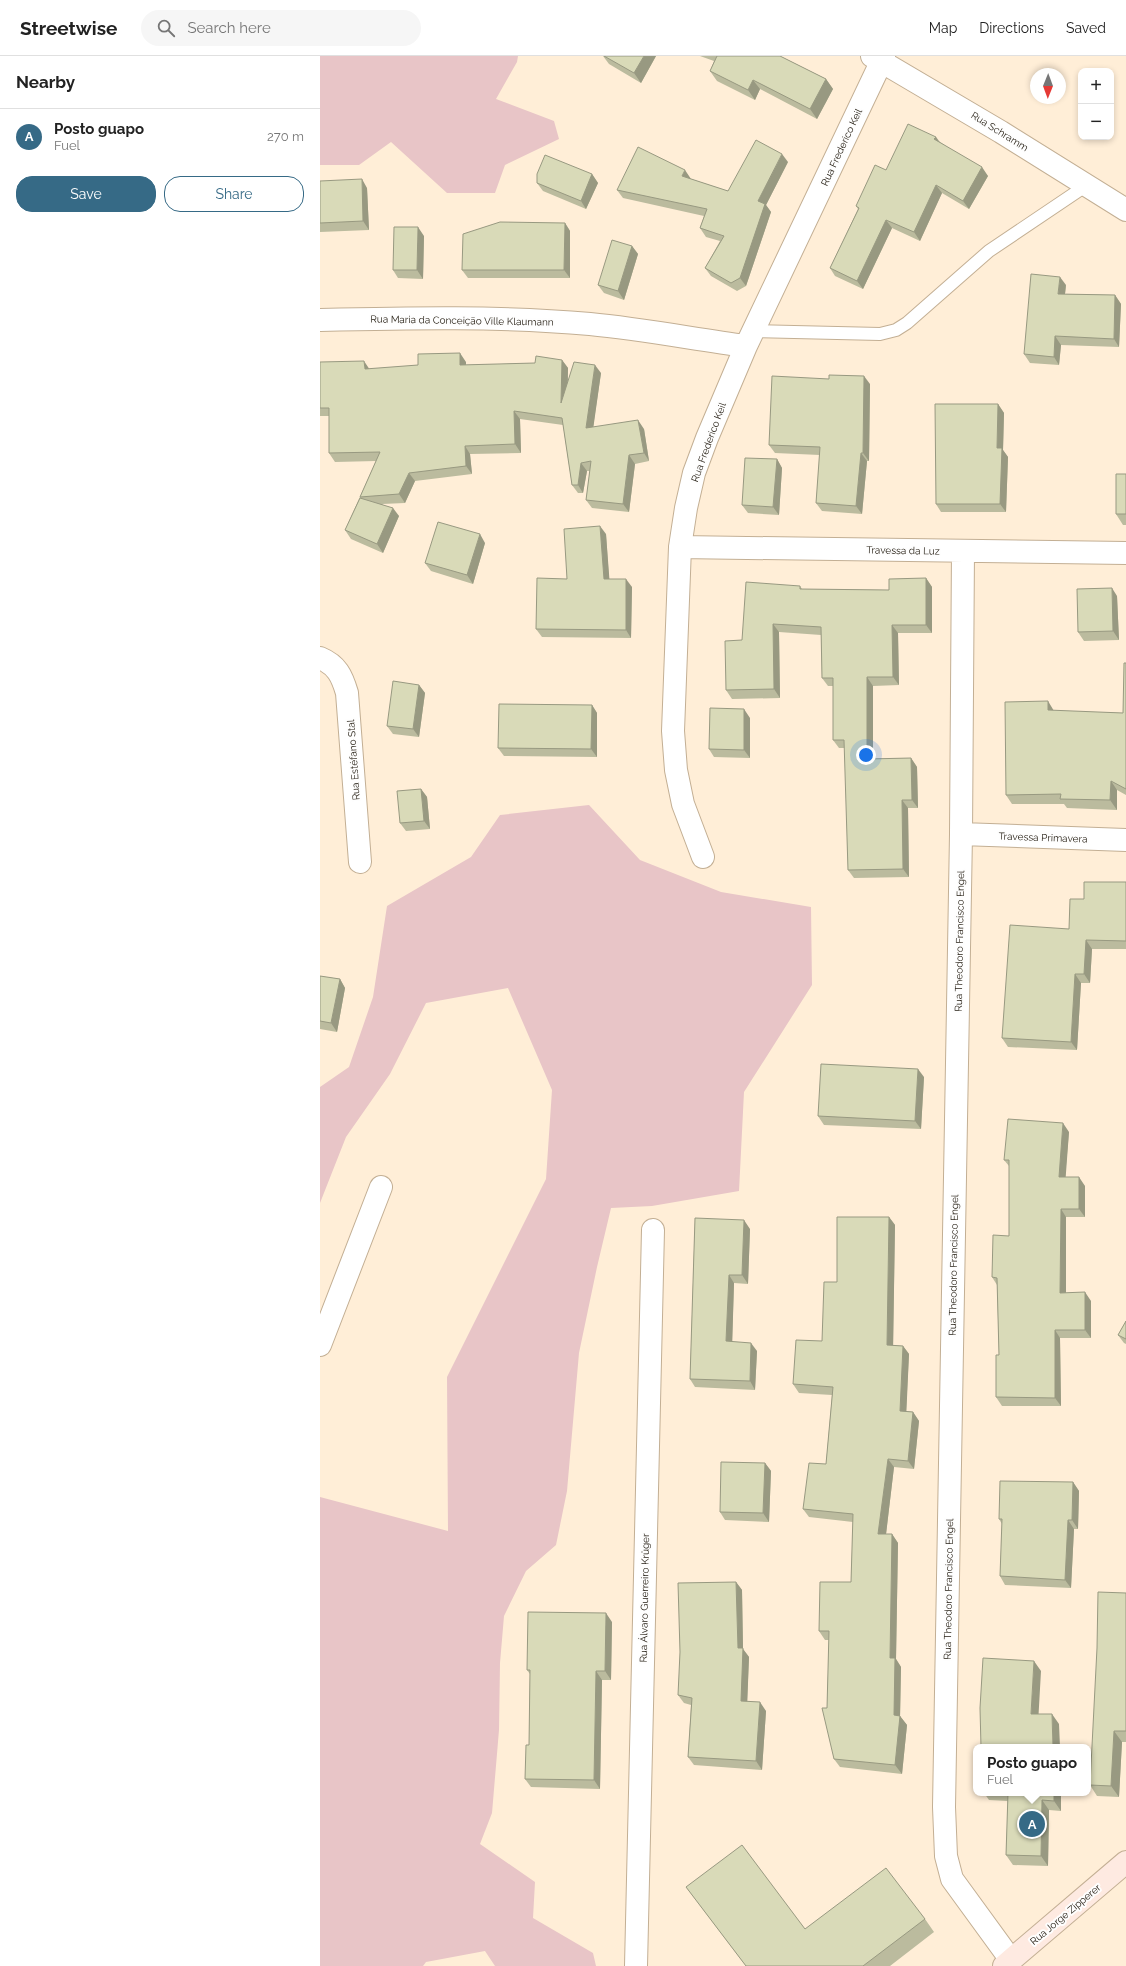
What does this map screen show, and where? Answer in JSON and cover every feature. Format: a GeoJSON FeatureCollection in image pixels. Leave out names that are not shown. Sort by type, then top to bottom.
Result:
{"type":"FeatureCollection","features":[{"type":"Feature","properties":{"kind":"main road","name":"Rua Jorge Zipperer"},"geometry":{"type":"LineString","coordinates":[[1007,1963],[1126,1862]]}},
{"type":"Feature","properties":{"kind":"street","name":"Rua Schramm"},"geometry":{"type":"LineString","coordinates":[[879,58],[1126,210]]}},
{"type":"Feature","properties":{"kind":"street","name":"Rua Frederico Keil"},"geometry":{"type":"LineString","coordinates":[[703,857],[683,804],[676,770],[674,739],[680,547],[686,508],[694,473],[707,438],[750,338],[879,58]]}},
{"type":"Feature","properties":{"kind":"street","name":"Rua Maria da Conceição Ville Klaumann"},"geometry":{"type":"LineString","coordinates":[[320,320],[406,318],[510,319],[591,324],[750,338]]}},
{"type":"Feature","properties":{"kind":"street","name":"Travessa da Luz"},"geometry":{"type":"LineString","coordinates":[[680,547],[1126,553]]}},
{"type":"Feature","properties":{"kind":"street","name":"Rua Theodoro Francisco Engel"},"geometry":{"type":"LineString","coordinates":[[962,551],[961,834],[945,1749],[946,1856],[952,1879],[1007,1963]]}},
{"type":"Feature","properties":{"kind":"street","name":"Rua Estéfano Stal"},"geometry":{"type":"LineString","coordinates":[[325,660],[342,676],[347,693],[360,862]]}},
{"type":"Feature","properties":{"kind":"street","name":"Travessa Primavera"},"geometry":{"type":"LineString","coordinates":[[961,834],[1126,840]]}},
{"type":"Feature","properties":{"kind":"street"},"geometry":{"type":"LineString","coordinates":[[320,1345],[381,1187]]}},
{"type":"Feature","properties":{"kind":"street","name":"Rua Álvaro Guerreiro Krüger"},"geometry":{"type":"LineString","coordinates":[[636,1966],[653,1230]]}},
{"type":"Feature","properties":{"kind":"lane"},"geometry":{"type":"LineString","coordinates":[[750,338],[880,334],[896,330],[907,323],[989,251],[1087,185]]}},
{"type":"Feature","properties":{"kind":"shaded area"},"geometry":{"type":"Polygon","coordinates":[[[320,56],[518,56],[517,62],[496,99],[554,121],[559,139],[505,165],[495,193],[447,193],[391,142],[359,165],[320,165],[320,56]]]}},
{"type":"Feature","properties":{"kind":"shaded area"},"geometry":{"type":"Polygon","coordinates":[[[589,805],[640,860],[721,892],[811,907],[812,985],[744,1092],[739,1191],[652,1206],[611,1208],[579,1353],[567,1491],[556,1545],[526,1571],[504,1616],[500,1663],[499,1730],[492,1813],[480,1844],[535,1882],[533,1918],[593,1953],[596,1966],[495,1966],[485,1951],[426,1962],[423,1966],[320,1966],[320,1497],[448,1531],[447,1377],[546,1179],[552,1090],[508,988],[426,1003],[390,1074],[346,1137],[320,1203],[320,1087],[349,1067],[373,997],[387,906],[471,857],[500,815],[589,805]]]}},
{"type":"Feature","properties":{"kind":"building"},"geometry":{"type":"Polygon","coordinates":[[[604,56],[644,56],[634,73],[604,56]]]}},
{"type":"Feature","properties":{"kind":"building"},"geometry":{"type":"Polygon","coordinates":[[[717,56],[780,56],[826,79],[810,109],[753,80],[748,90],[710,71],[717,56]]]}},
{"type":"Feature","properties":{"kind":"building"},"geometry":{"type":"Polygon","coordinates":[[[908,124],[936,137],[934,139],[982,167],[963,201],[936,185],[914,232],[886,220],[857,281],[830,268],[859,208],[856,206],[875,165],[886,170],[908,124]]]}},
{"type":"Feature","properties":{"kind":"building"},"geometry":{"type":"Polygon","coordinates":[[[756,140],[782,154],[758,201],[765,204],[740,278],[731,283],[705,268],[724,236],[700,228],[707,209],[617,190],[638,147],[685,170],[682,176],[728,191],[756,140]]]}},
{"type":"Feature","properties":{"kind":"building"},"geometry":{"type":"Polygon","coordinates":[[[545,155],[592,174],[581,201],[537,183],[537,174],[545,155]]]}},
{"type":"Feature","properties":{"kind":"building"},"geometry":{"type":"Polygon","coordinates":[[[362,179],[363,221],[320,223],[320,181],[362,179]]]}},
{"type":"Feature","properties":{"kind":"building"},"geometry":{"type":"Polygon","coordinates":[[[500,222],[565,223],[564,270],[462,270],[463,234],[500,222]]]}},
{"type":"Feature","properties":{"kind":"building"},"geometry":{"type":"Polygon","coordinates":[[[394,227],[418,227],[417,270],[393,270],[394,227]]]}},
{"type":"Feature","properties":{"kind":"building"},"geometry":{"type":"Polygon","coordinates":[[[612,240],[632,246],[618,291],[598,285],[612,240]]]}},
{"type":"Feature","properties":{"kind":"building"},"geometry":{"type":"Polygon","coordinates":[[[1031,274],[1060,277],[1058,294],[1115,295],[1114,339],[1055,336],[1054,357],[1024,354],[1031,274]]]}},
{"type":"Feature","properties":{"kind":"building"},"geometry":{"type":"Polygon","coordinates":[[[460,353],[460,365],[535,363],[536,356],[562,360],[561,403],[574,362],[595,365],[586,428],[638,420],[644,453],[629,455],[623,504],[586,500],[591,461],[581,463],[578,485],[572,485],[562,418],[514,411],[515,444],[465,446],[466,466],[409,473],[399,494],[360,497],[380,452],[329,453],[329,408],[320,408],[320,362],[364,361],[365,369],[418,365],[418,354],[460,353]]]}},
{"type":"Feature","properties":{"kind":"building"},"geometry":{"type":"Polygon","coordinates":[[[829,375],[864,376],[863,453],[861,453],[856,506],[816,503],[820,447],[769,445],[772,376],[829,379],[829,375]]]}},
{"type":"Feature","properties":{"kind":"building"},"geometry":{"type":"Polygon","coordinates":[[[935,404],[998,404],[997,448],[1002,448],[1000,504],[936,504],[935,404]]]}},
{"type":"Feature","properties":{"kind":"building"},"geometry":{"type":"Polygon","coordinates":[[[745,458],[777,459],[773,507],[742,505],[745,458]]]}},
{"type":"Feature","properties":{"kind":"building"},"geometry":{"type":"Polygon","coordinates":[[[1116,474],[1126,474],[1126,514],[1116,514],[1116,474]]]}},
{"type":"Feature","properties":{"kind":"building"},"geometry":{"type":"Polygon","coordinates":[[[360,498],[393,508],[377,544],[345,530],[360,498]]]}},
{"type":"Feature","properties":{"kind":"building"},"geometry":{"type":"Polygon","coordinates":[[[438,522],[480,534],[467,575],[425,563],[438,522]]]}},
{"type":"Feature","properties":{"kind":"building"},"geometry":{"type":"Polygon","coordinates":[[[600,526],[604,579],[626,579],[626,630],[536,629],[537,578],[567,579],[564,529],[600,526]]]}},
{"type":"Feature","properties":{"kind":"building"},"geometry":{"type":"Polygon","coordinates":[[[926,578],[926,625],[892,625],[893,677],[867,677],[867,759],[911,758],[912,800],[902,800],[903,869],[848,870],[844,740],[833,740],[833,678],[822,678],[821,627],[773,624],[774,689],[726,690],[725,641],[742,640],[746,582],[800,586],[800,589],[889,590],[889,579],[926,578]]]}},
{"type":"Feature","properties":{"kind":"building"},"geometry":{"type":"Polygon","coordinates":[[[1112,588],[1113,631],[1078,632],[1077,589],[1112,588]]]}},
{"type":"Feature","properties":{"kind":"building"},"geometry":{"type":"Polygon","coordinates":[[[1124,663],[1126,663],[1126,789],[1111,781],[1110,800],[1060,799],[1061,794],[1006,795],[1005,702],[1048,701],[1048,710],[1123,713],[1124,663]]]}},
{"type":"Feature","properties":{"kind":"building"},"geometry":{"type":"Polygon","coordinates":[[[393,681],[419,685],[413,729],[387,726],[393,681]]]}},
{"type":"Feature","properties":{"kind":"building"},"geometry":{"type":"Polygon","coordinates":[[[499,704],[592,705],[591,749],[498,748],[499,704]]]}},
{"type":"Feature","properties":{"kind":"building"},"geometry":{"type":"Polygon","coordinates":[[[710,708],[744,709],[744,750],[709,749],[710,708]]]}},
{"type":"Feature","properties":{"kind":"building"},"geometry":{"type":"Polygon","coordinates":[[[421,789],[424,821],[400,823],[397,791],[421,789]]]}},
{"type":"Feature","properties":{"kind":"building"},"geometry":{"type":"Polygon","coordinates":[[[1084,882],[1126,882],[1126,941],[1086,940],[1084,974],[1075,974],[1071,1042],[1002,1038],[1010,925],[1069,929],[1070,899],[1084,899],[1084,882]]]}},
{"type":"Feature","properties":{"kind":"building"},"geometry":{"type":"Polygon","coordinates":[[[320,976],[340,979],[331,1023],[320,1021],[320,976]]]}},
{"type":"Feature","properties":{"kind":"building"},"geometry":{"type":"Polygon","coordinates":[[[821,1064],[918,1069],[915,1121],[818,1116],[821,1064]]]}},
{"type":"Feature","properties":{"kind":"building"},"geometry":{"type":"Polygon","coordinates":[[[1008,1119],[1063,1123],[1059,1177],[1079,1177],[1079,1209],[1061,1209],[1060,1293],[1085,1292],[1085,1330],[1055,1330],[1055,1398],[996,1397],[996,1355],[999,1355],[997,1278],[992,1277],[993,1235],[1009,1236],[1009,1160],[1004,1160],[1008,1119]]]}},
{"type":"Feature","properties":{"kind":"building"},"geometry":{"type":"Polygon","coordinates":[[[837,1217],[889,1217],[887,1345],[903,1346],[900,1411],[913,1412],[908,1461],[888,1459],[878,1534],[892,1534],[890,1658],[895,1658],[894,1715],[900,1716],[895,1765],[834,1759],[822,1708],[827,1708],[829,1631],[819,1631],[820,1582],[851,1582],[853,1514],[803,1509],[809,1463],[826,1464],[833,1387],[793,1384],[796,1340],[822,1341],[824,1282],[837,1282],[837,1217]]]}},
{"type":"Feature","properties":{"kind":"building"},"geometry":{"type":"Polygon","coordinates":[[[695,1218],[744,1220],[742,1275],[729,1275],[726,1341],[751,1343],[750,1381],[690,1379],[695,1218]]]}},
{"type":"Feature","properties":{"kind":"building"},"geometry":{"type":"Polygon","coordinates":[[[1126,1321],[1126,1339],[1118,1335],[1126,1321]]]}},
{"type":"Feature","properties":{"kind":"building"},"geometry":{"type":"Polygon","coordinates":[[[721,1462],[765,1463],[763,1513],[720,1512],[721,1462]]]}},
{"type":"Feature","properties":{"kind":"building"},"geometry":{"type":"Polygon","coordinates":[[[1000,1481],[1073,1482],[1072,1520],[1068,1520],[1065,1580],[1000,1576],[1002,1519],[999,1519],[1000,1481]]]}},
{"type":"Feature","properties":{"kind":"building"},"geometry":{"type":"Polygon","coordinates":[[[736,1582],[738,1648],[743,1648],[741,1701],[760,1702],[756,1761],[688,1757],[692,1698],[678,1695],[680,1652],[678,1583],[736,1582]]]}},
{"type":"Feature","properties":{"kind":"building"},"geometry":{"type":"Polygon","coordinates":[[[1098,1592],[1126,1593],[1126,1731],[1114,1731],[1111,1786],[1091,1785],[1098,1592]]]}},
{"type":"Feature","properties":{"kind":"building"},"geometry":{"type":"Polygon","coordinates":[[[528,1612],[606,1613],[605,1671],[596,1671],[594,1780],[525,1779],[526,1745],[529,1745],[530,1670],[527,1670],[528,1612]]]}},
{"type":"Feature","properties":{"kind":"building"},"geometry":{"type":"Polygon","coordinates":[[[983,1658],[1034,1661],[1031,1714],[1052,1714],[1053,1744],[981,1744],[980,1708],[983,1658]]]}},
{"type":"Feature","properties":{"kind":"building"},"geometry":{"type":"Polygon","coordinates":[[[1008,1796],[1054,1796],[1054,1801],[1042,1800],[1041,1856],[1006,1855],[1008,1796]]]}},
{"type":"Feature","properties":{"kind":"building"},"geometry":{"type":"Polygon","coordinates":[[[742,1845],[805,1929],[886,1868],[925,1919],[863,1966],[746,1966],[686,1887],[742,1845]]]}},
{"type":"Feature","properties":{"kind":"place","name":"Posto guapo"},"geometry":{"type":"Point","coordinates":[1032,1824]}}]}
